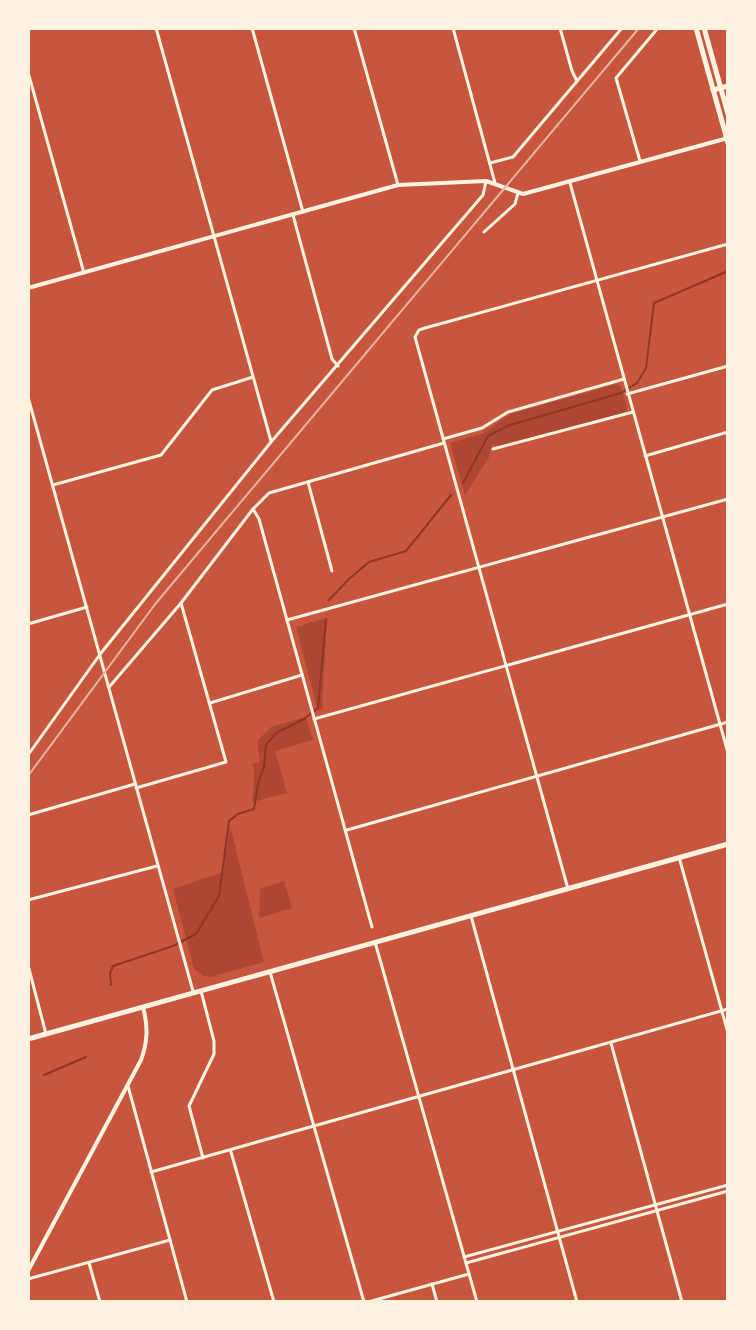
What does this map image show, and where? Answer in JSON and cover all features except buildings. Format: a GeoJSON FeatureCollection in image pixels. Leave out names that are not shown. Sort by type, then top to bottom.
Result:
{"type":"FeatureCollection","features":[{"type":"Feature","properties":{"kind":"main road"},"geometry":{"type":"LineString","coordinates":[[696,28],[728,140]]}},
{"type":"Feature","properties":{"kind":"main road"},"geometry":{"type":"LineString","coordinates":[[704,28],[724,87],[728,114]]}},
{"type":"Feature","properties":{"kind":"main road"},"geometry":{"type":"LineString","coordinates":[[713,90],[724,87]]}},
{"type":"Feature","properties":{"kind":"main road"},"geometry":{"type":"LineString","coordinates":[[28,1039],[728,844]]}},
{"type":"Feature","properties":{"kind":"street"},"geometry":{"type":"LineString","coordinates":[[156,28],[271,442]]}},
{"type":"Feature","properties":{"kind":"street"},"geometry":{"type":"LineString","coordinates":[[252,28],[303,212]]}},
{"type":"Feature","properties":{"kind":"street"},"geometry":{"type":"LineString","coordinates":[[354,28],[398,185]]}},
{"type":"Feature","properties":{"kind":"street"},"geometry":{"type":"LineString","coordinates":[[453,28],[495,183]]}},
{"type":"Feature","properties":{"kind":"street"},"geometry":{"type":"LineString","coordinates":[[560,28],[577,81]]}},
{"type":"Feature","properties":{"kind":"street"},"geometry":{"type":"LineString","coordinates":[[490,163],[513,157],[622,28]]}},
{"type":"Feature","properties":{"kind":"street"},"geometry":{"type":"LineString","coordinates":[[640,162],[616,78],[658,28]]}},
{"type":"Feature","properties":{"kind":"street"},"geometry":{"type":"LineString","coordinates":[[28,72],[84,273]]}},
{"type":"Feature","properties":{"kind":"street"},"geometry":{"type":"LineString","coordinates":[[28,288],[398,185],[486,181],[518,193],[528,193],[728,140]]}},
{"type":"Feature","properties":{"kind":"street"},"geometry":{"type":"LineString","coordinates":[[28,755],[101,653],[271,442],[483,195],[486,181]]}},
{"type":"Feature","properties":{"kind":"street"},"geometry":{"type":"LineString","coordinates":[[570,181],[728,753]]}},
{"type":"Feature","properties":{"kind":"street"},"geometry":{"type":"LineString","coordinates":[[484,232],[515,204],[518,193]]}},
{"type":"Feature","properties":{"kind":"street"},"geometry":{"type":"LineString","coordinates":[[293,215],[332,359],[338,366]]}},
{"type":"Feature","properties":{"kind":"street"},"geometry":{"type":"LineString","coordinates":[[568,889],[415,337],[419,330],[728,244]]}},
{"type":"Feature","properties":{"kind":"street"},"geometry":{"type":"LineString","coordinates":[[627,391],[728,366]]}},
{"type":"Feature","properties":{"kind":"street"},"geometry":{"type":"LineString","coordinates":[[53,485],[161,455],[212,390],[253,377]]}},
{"type":"Feature","properties":{"kind":"street"},"geometry":{"type":"LineString","coordinates":[[110,686],[181,603],[253,509],[272,491],[444,441],[482,428],[508,412],[624,379]]}},
{"type":"Feature","properties":{"kind":"street"},"geometry":{"type":"LineString","coordinates":[[28,397],[193,993]]}},
{"type":"Feature","properties":{"kind":"street"},"geometry":{"type":"LineString","coordinates":[[493,449],[633,412]]}},
{"type":"Feature","properties":{"kind":"street"},"geometry":{"type":"LineString","coordinates":[[645,456],[728,432]]}},
{"type":"Feature","properties":{"kind":"street"},"geometry":{"type":"LineString","coordinates":[[308,481],[332,571]]}},
{"type":"Feature","properties":{"kind":"street"},"geometry":{"type":"LineString","coordinates":[[287,620],[728,499]]}},
{"type":"Feature","properties":{"kind":"street"},"geometry":{"type":"LineString","coordinates":[[253,509],[259,519],[372,927]]}},
{"type":"Feature","properties":{"kind":"street"},"geometry":{"type":"LineString","coordinates":[[28,815],[226,762],[181,603]]}},
{"type":"Feature","properties":{"kind":"street"},"geometry":{"type":"LineString","coordinates":[[314,719],[728,604]]}},
{"type":"Feature","properties":{"kind":"street"},"geometry":{"type":"LineString","coordinates":[[28,624],[87,607]]}},
{"type":"Feature","properties":{"kind":"street"},"geometry":{"type":"LineString","coordinates":[[210,703],[302,675]]}},
{"type":"Feature","properties":{"kind":"street"},"geometry":{"type":"LineString","coordinates":[[345,830],[728,722]]}},
{"type":"Feature","properties":{"kind":"street"},"geometry":{"type":"LineString","coordinates":[[679,857],[728,1033]]}},
{"type":"Feature","properties":{"kind":"street"},"geometry":{"type":"LineString","coordinates":[[28,900],[157,866]]}},
{"type":"Feature","properties":{"kind":"street"},"geometry":{"type":"LineString","coordinates":[[471,916],[577,1302]]}},
{"type":"Feature","properties":{"kind":"street"},"geometry":{"type":"LineString","coordinates":[[375,942],[477,1302]]}},
{"type":"Feature","properties":{"kind":"street"},"geometry":{"type":"LineString","coordinates":[[28,965],[46,1034]]}},
{"type":"Feature","properties":{"kind":"street"},"geometry":{"type":"LineString","coordinates":[[270,972],[366,1302],[469,1274]]}},
{"type":"Feature","properties":{"kind":"street"},"geometry":{"type":"LineString","coordinates":[[201,991],[214,1041],[214,1054],[189,1106],[203,1158]]}},
{"type":"Feature","properties":{"kind":"street"},"geometry":{"type":"LineString","coordinates":[[28,1271],[146,1046],[147,1027],[143,1007]]}},
{"type":"Feature","properties":{"kind":"street"},"geometry":{"type":"LineString","coordinates":[[151,1172],[728,1009]]}},
{"type":"Feature","properties":{"kind":"street"},"geometry":{"type":"LineString","coordinates":[[611,1043],[682,1302]]}},
{"type":"Feature","properties":{"kind":"street"},"geometry":{"type":"LineString","coordinates":[[128,1083],[187,1302]]}},
{"type":"Feature","properties":{"kind":"street"},"geometry":{"type":"LineString","coordinates":[[119,1098],[131,1100]]}},
{"type":"Feature","properties":{"kind":"street"},"geometry":{"type":"LineString","coordinates":[[231,1150],[274,1302]]}},
{"type":"Feature","properties":{"kind":"street"},"geometry":{"type":"LineString","coordinates":[[466,1263],[484,1255],[628,1218],[728,1185]]}},
{"type":"Feature","properties":{"kind":"street"},"geometry":{"type":"LineString","coordinates":[[719,1187],[720,1193]]}},
{"type":"Feature","properties":{"kind":"street"},"geometry":{"type":"LineString","coordinates":[[514,1247],[587,1223],[728,1191]]}},
{"type":"Feature","properties":{"kind":"street"},"geometry":{"type":"LineString","coordinates":[[691,1195],[693,1200]]}},
{"type":"Feature","properties":{"kind":"street"},"geometry":{"type":"LineString","coordinates":[[626,1213],[628,1218]]}},
{"type":"Feature","properties":{"kind":"street"},"geometry":{"type":"LineString","coordinates":[[610,1217],[611,1223]]}},
{"type":"Feature","properties":{"kind":"street"},"geometry":{"type":"LineString","coordinates":[[587,1223],[589,1229]]}},
{"type":"Feature","properties":{"kind":"street"},"geometry":{"type":"LineString","coordinates":[[28,1279],[170,1240]]}},
{"type":"Feature","properties":{"kind":"street"},"geometry":{"type":"LineString","coordinates":[[464,1257],[484,1255]]}},
{"type":"Feature","properties":{"kind":"street"},"geometry":{"type":"LineString","coordinates":[[89,1263],[100,1302]]}},
{"type":"Feature","properties":{"kind":"street"},"geometry":{"type":"LineString","coordinates":[[432,1284],[437,1302]]}},
{"type":"Feature","properties":{"kind":"shaded area"},"geometry":{"type":"Polygon","coordinates":[[[617,384],[621,386],[626,412],[499,446],[492,444],[489,457],[465,495],[450,443],[484,433],[510,414],[617,384]]]}},
{"type":"Feature","properties":{"kind":"shaded area"},"geometry":{"type":"Polygon","coordinates":[[[327,618],[322,709],[318,710],[296,627],[327,618]]]}},
{"type":"Feature","properties":{"kind":"shaded area"},"geometry":{"type":"Polygon","coordinates":[[[306,717],[313,740],[275,751],[287,793],[252,802],[255,772],[252,764],[260,762],[257,741],[271,727],[306,717]]]}},
{"type":"Feature","properties":{"kind":"shaded area"},"geometry":{"type":"Polygon","coordinates":[[[230,825],[264,962],[211,977],[204,976],[194,969],[173,889],[223,872],[230,825]]]}},
{"type":"Feature","properties":{"kind":"shaded area"},"geometry":{"type":"Polygon","coordinates":[[[284,881],[292,908],[259,918],[260,889],[284,881]]]}},
{"type":"Feature","properties":{"kind":"waterway"},"geometry":{"type":"LineString","coordinates":[[463,483],[488,436],[510,425],[621,393],[637,383],[646,368],[654,303],[728,271]]}},
{"type":"Feature","properties":{"kind":"waterway"},"geometry":{"type":"LineString","coordinates":[[329,600],[369,562],[406,551],[451,495]]}},
{"type":"Feature","properties":{"kind":"waterway"},"geometry":{"type":"LineString","coordinates":[[111,985],[113,966],[173,946],[196,934],[219,896],[229,821],[238,814],[254,809],[266,745],[276,733],[318,708],[326,619]]}},
{"type":"Feature","properties":{"kind":"waterway"},"geometry":{"type":"LineString","coordinates":[[44,1075],[86,1057]]}},
{"type":"Feature","properties":{"kind":"railway"},"geometry":{"type":"LineString","coordinates":[[28,776],[156,603],[639,28]]}}]}
